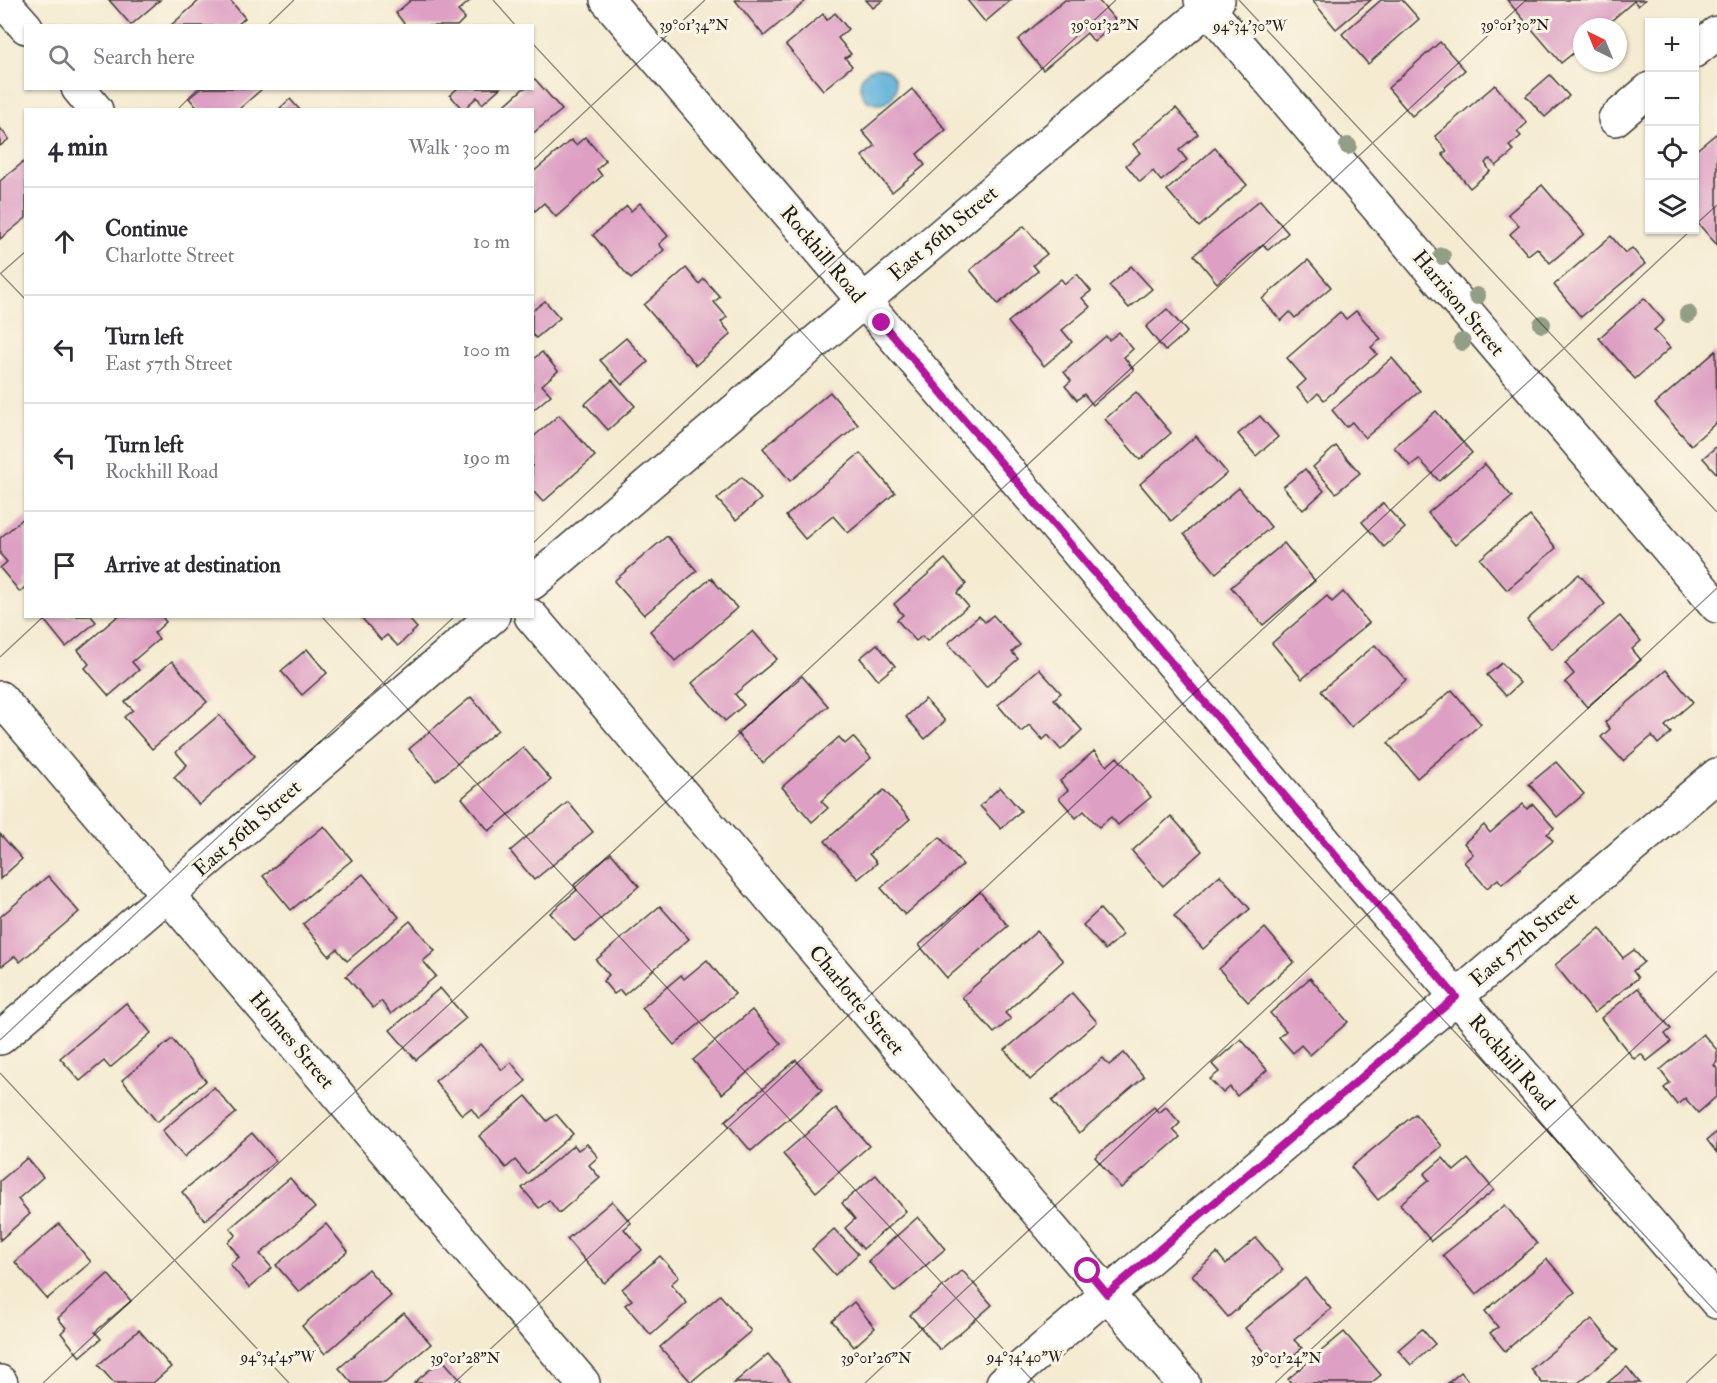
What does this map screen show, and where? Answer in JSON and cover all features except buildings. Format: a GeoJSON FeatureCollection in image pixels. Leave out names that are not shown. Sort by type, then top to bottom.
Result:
{"type":"FeatureCollection","features":[{"type":"Feature","properties":{"kind":"street"},"geometry":{"type":"LineString","coordinates":[[2,0],[24,25]]}},
{"type":"Feature","properties":{"kind":"street","name":"Rockhill Road"},"geometry":{"type":"LineString","coordinates":[[607,0],[1717,1302]]}},
{"type":"Feature","properties":{"kind":"street","name":"East 56th Street"},"geometry":{"type":"LineString","coordinates":[[534,581],[1209,3]]}},
{"type":"Feature","properties":{"kind":"street","name":"Harrison Street"},"geometry":{"type":"LineString","coordinates":[[1209,3],[1717,606]]}},
{"type":"Feature","properties":{"kind":"street"},"geometry":{"type":"LineString","coordinates":[[1699,48],[1717,33]]}},
{"type":"Feature","properties":{"kind":"street"},"geometry":{"type":"LineString","coordinates":[[80,90],[94,108]]}},
{"type":"Feature","properties":{"kind":"street"},"geometry":{"type":"LineString","coordinates":[[1615,119],[1645,93]]}},
{"type":"Feature","properties":{"kind":"street","name":"East 56th Street"},"geometry":{"type":"LineString","coordinates":[[0,1038],[491,618]]}},
{"type":"Feature","properties":{"kind":"street","name":"Charlotte Street"},"geometry":{"type":"LineString","coordinates":[[533,618],[1183,1383]]}},
{"type":"Feature","properties":{"kind":"street","name":"Holmes Street"},"geometry":{"type":"LineString","coordinates":[[0,698],[583,1383]]}},
{"type":"Feature","properties":{"kind":"street","name":"East 57th Street"},"geometry":{"type":"LineString","coordinates":[[1003,1383],[1717,775]]}},
{"type":"Feature","properties":{"kind":"water"},"geometry":{"type":"Polygon","coordinates":[[[878,68],[891,73],[896,86],[891,99],[878,104],[865,99],[860,86],[865,73],[878,68]]]}},
{"type":"Feature","properties":{"kind":"route"},"geometry":{"type":"LineString","coordinates":[[882,323],[1456,997],[1107,1294],[1088,1271]]}}]}
